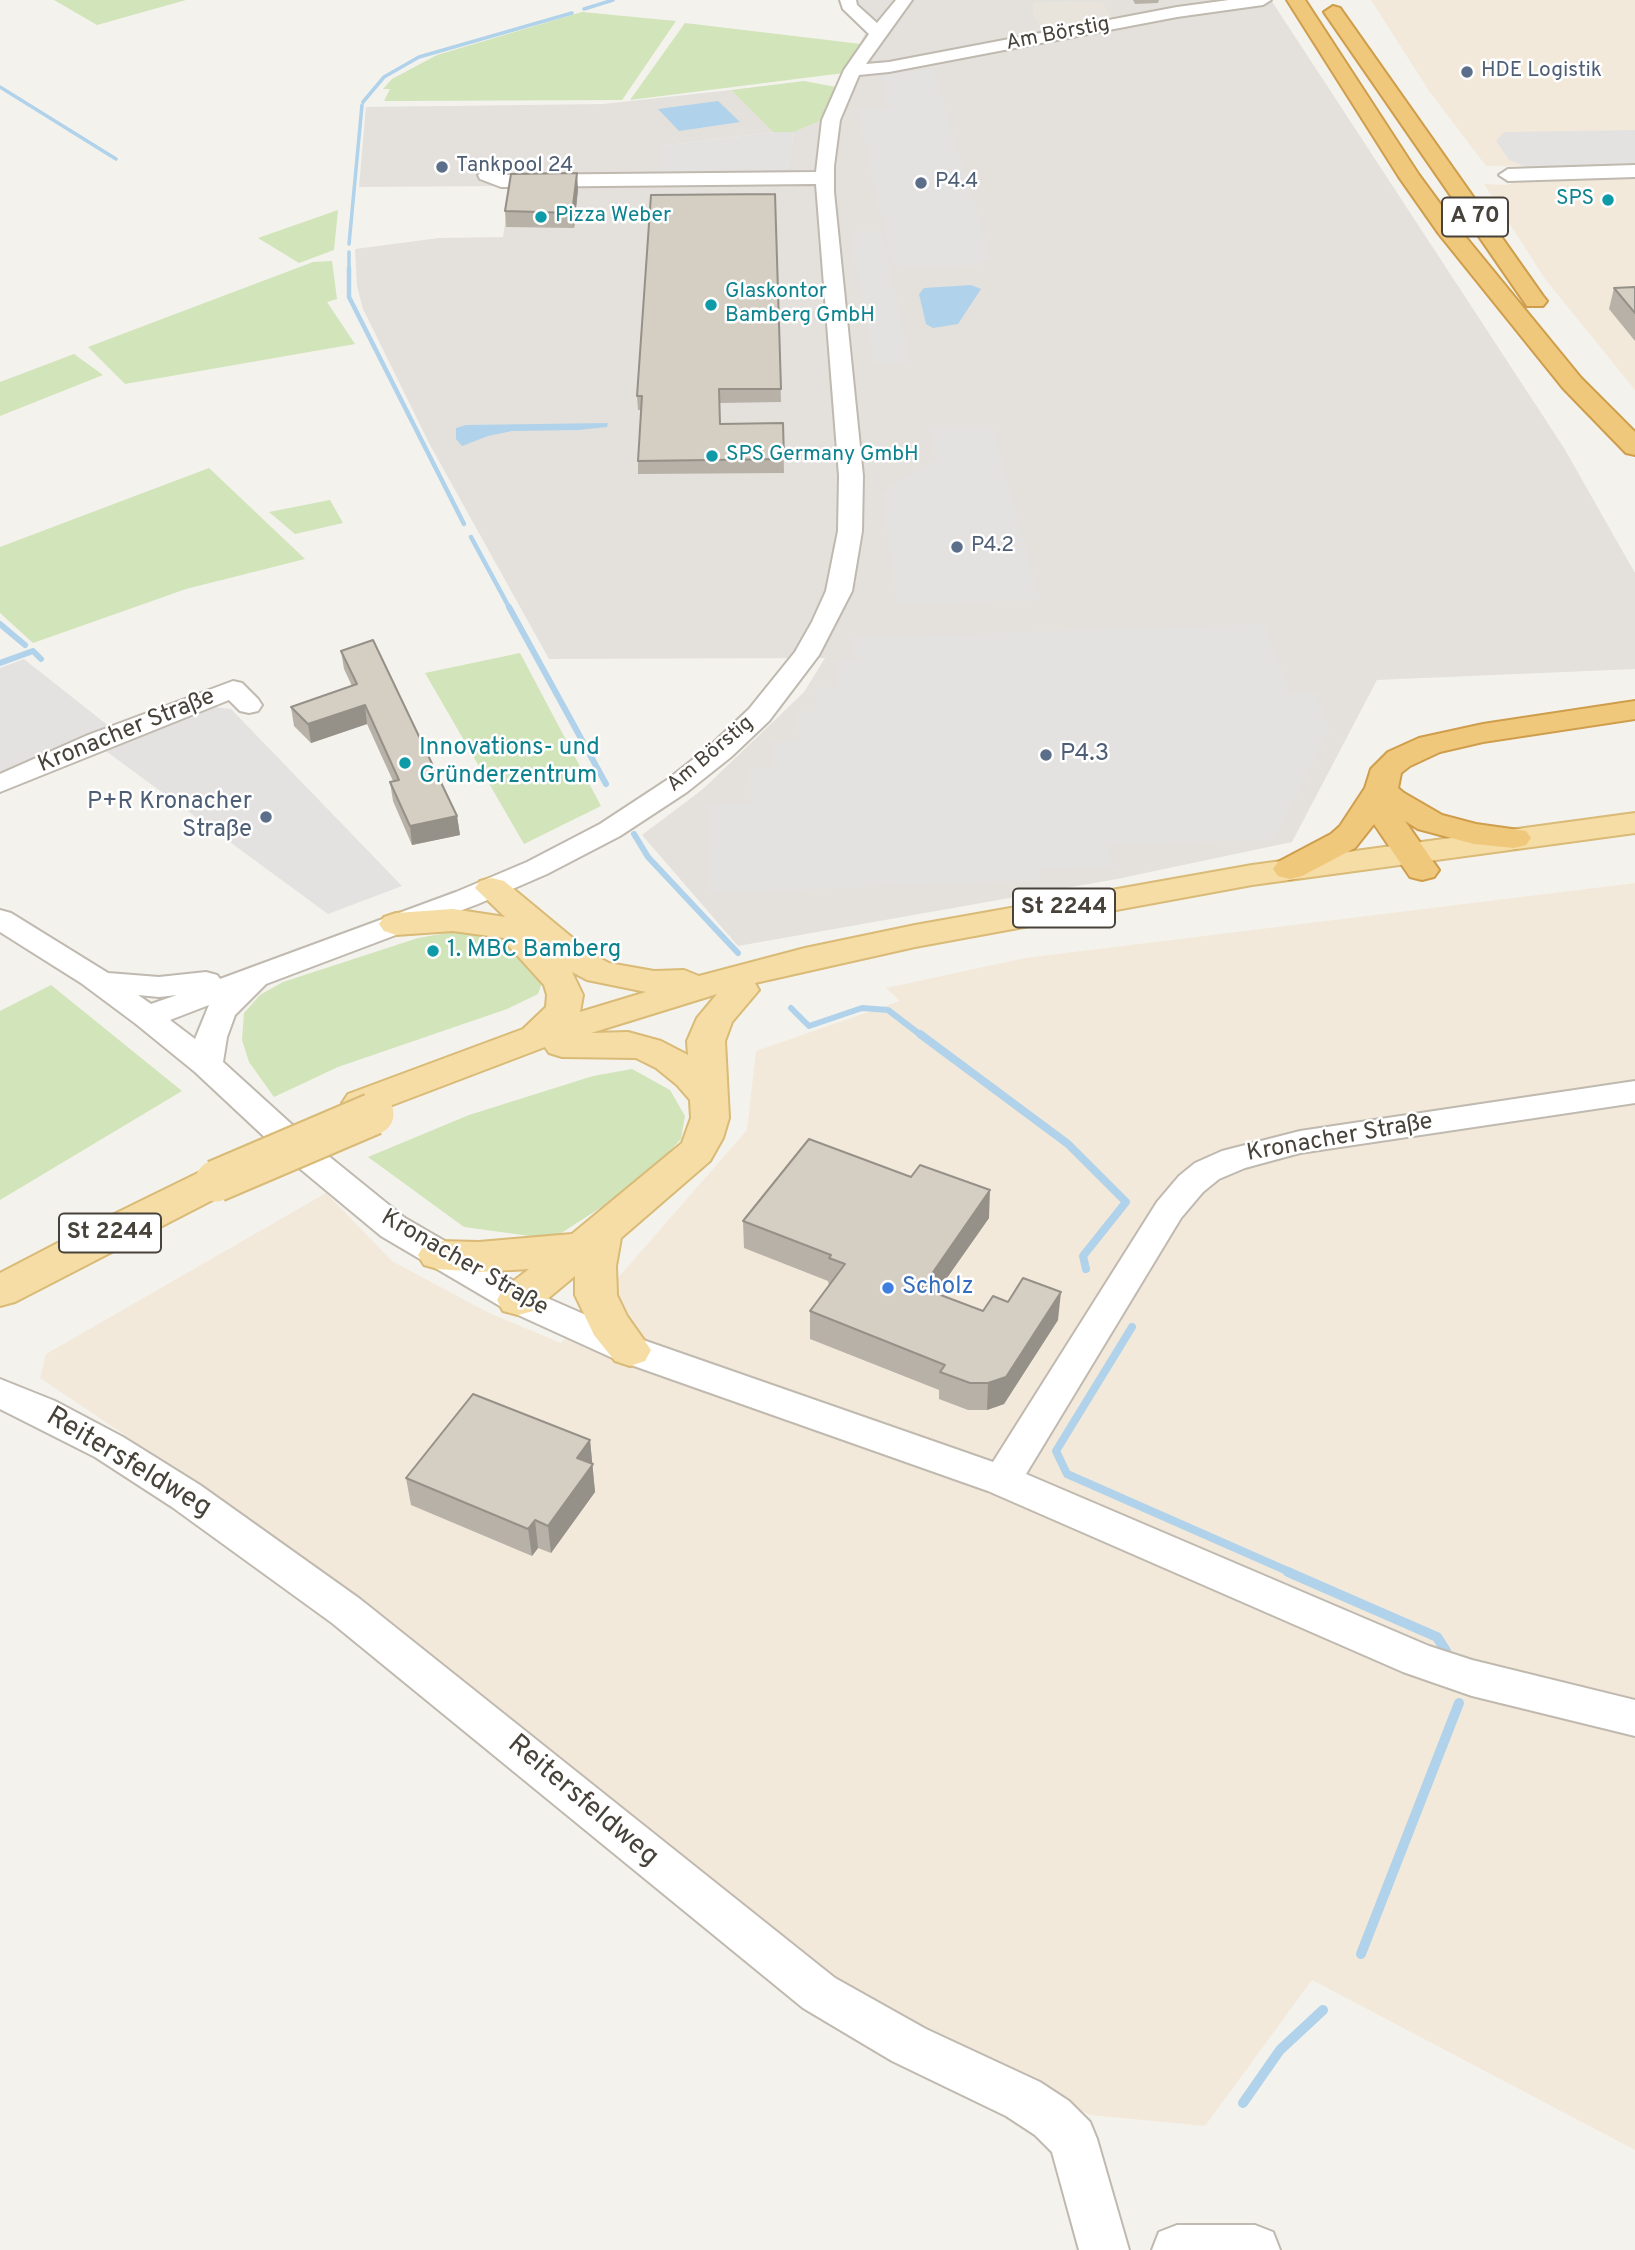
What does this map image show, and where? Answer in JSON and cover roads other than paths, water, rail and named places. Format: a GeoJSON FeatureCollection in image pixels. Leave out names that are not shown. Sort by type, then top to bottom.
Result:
{"type":"FeatureCollection","features":[{"type":"Feature","properties":{"kind":"highway","name":"A 70"},"geometry":{"type":"LineString","coordinates":[[1297,2],[1410,177],[1461,247],[1572,383],[1635,447]]}},
{"type":"Feature","properties":{"kind":"highway","name":"A 70"},"geometry":{"type":"LineString","coordinates":[[1326,2],[1544,313]]}},
{"type":"Feature","properties":{"kind":"highway"},"geometry":{"type":"LineString","coordinates":[[1594,374],[1635,420]]}},
{"type":"Feature","properties":{"kind":"highway"},"geometry":{"type":"LineString","coordinates":[[1290,869],[1343,841],[1352,833],[1381,789],[1387,769],[1399,759],[1430,745],[1533,724],[1634,711]]}},
{"type":"Feature","properties":{"kind":"highway"},"geometry":{"type":"LineString","coordinates":[[1381,789],[1392,800],[1430,822],[1475,834],[1514,838]]}},
{"type":"Feature","properties":{"kind":"highway"},"geometry":{"type":"LineString","coordinates":[[1381,789],[1381,804],[1385,816],[1415,861]]}},
{"type":"Feature","properties":{"kind":"main road","name":"St 2244"},"geometry":{"type":"LineString","coordinates":[[731,986],[923,947],[1415,861],[1514,838],[1635,823]]}},
{"type":"Feature","properties":{"kind":"main road","name":"St 2244"},"geometry":{"type":"LineString","coordinates":[[2,1283],[211,1175],[367,1109],[549,1041],[731,986],[915,936],[1290,869],[1415,861],[1635,837]]}},
{"type":"Feature","properties":{"kind":"main road"},"geometry":{"type":"LineString","coordinates":[[480,893],[504,927],[542,958],[561,983],[565,995],[564,1008],[555,1020],[549,1041],[628,1044],[648,1049],[670,1059],[690,1076],[709,1098]]}},
{"type":"Feature","properties":{"kind":"main road"},"geometry":{"type":"LineString","coordinates":[[480,893],[579,962],[600,972],[653,982],[731,986],[706,1041],[710,1118],[696,1152],[517,1300]]}},
{"type":"Feature","properties":{"kind":"main road"},"geometry":{"type":"LineString","coordinates":[[396,924],[453,920],[504,927]]}},
{"type":"Feature","properties":{"kind":"main road"},"geometry":{"type":"LineString","coordinates":[[438,1255],[492,1257],[592,1238]]}},
{"type":"Feature","properties":{"kind":"main road"},"geometry":{"type":"LineString","coordinates":[[592,1238],[596,1295],[609,1324],[630,1350]]}},
{"type":"Feature","properties":{"kind":"street"},"geometry":{"type":"LineString","coordinates":[[848,0],[849,6],[878,33]]}},
{"type":"Feature","properties":{"kind":"street","name":"Am Börstig"},"geometry":{"type":"LineString","coordinates":[[147,1017],[480,893],[537,868],[610,830],[677,786],[721,751],[759,715],[806,655],[833,606],[848,553],[852,491],[824,178],[831,120],[853,70],[904,0]]}},
{"type":"Feature","properties":{"kind":"street","name":"Am Börstig"},"geometry":{"type":"LineString","coordinates":[[853,70],[898,65],[1177,12],[1263,0]]}},
{"type":"Feature","properties":{"kind":"street"},"geometry":{"type":"LineString","coordinates":[[1508,175],[1635,171]]}},
{"type":"Feature","properties":{"kind":"street"},"geometry":{"type":"LineString","coordinates":[[488,175],[501,181],[824,178]]}},
{"type":"Feature","properties":{"kind":"street","name":"Kronacher Straße"},"geometry":{"type":"LineString","coordinates":[[0,785],[97,741],[233,689],[249,705]]}},
{"type":"Feature","properties":{"kind":"street","name":"Kronacher Straße"},"geometry":{"type":"LineString","coordinates":[[0,919],[99,981],[147,1017],[206,1065],[334,1180],[393,1227],[517,1300],[630,1350],[1002,1480],[1418,1660],[1472,1678],[1635,1718]]}},
{"type":"Feature","properties":{"kind":"street"},"geometry":{"type":"LineString","coordinates":[[99,981],[159,987],[267,972]]}},
{"type":"Feature","properties":{"kind":"street"},"geometry":{"type":"LineString","coordinates":[[206,1065],[211,1037],[221,1011],[267,972]]}},
{"type":"Feature","properties":{"kind":"street","name":"Kronacher Straße"},"geometry":{"type":"LineString","coordinates":[[1002,1480],[1169,1210],[1191,1184],[1207,1171],[1234,1159],[1300,1142],[1635,1092]]}},
{"type":"Feature","properties":{"kind":"street","name":"Reitersfeldweg"},"geometry":{"type":"LineString","coordinates":[[0,1393],[42,1411],[109,1447],[186,1496],[346,1611],[819,1993],[909,2045],[1023,2099],[1052,2118],[1073,2139],[1104,2250]]}},
{"type":"Feature","properties":{"kind":"street"},"geometry":{"type":"LineString","coordinates":[[1177,2250],[1255,2250]]}},
{"type":"Feature","properties":{"kind":"water"},"geometry":{"type":"Polygon","coordinates":[[[718,101],[740,122],[679,131],[658,109],[718,101]]]}},
{"type":"Feature","properties":{"kind":"water"},"geometry":{"type":"Polygon","coordinates":[[[971,285],[981,289],[958,324],[933,328],[926,324],[919,294],[924,288],[971,285]]]}},
{"type":"Feature","properties":{"kind":"water"},"geometry":{"type":"Polygon","coordinates":[[[608,423],[607,427],[578,430],[512,431],[488,436],[462,446],[456,439],[456,428],[466,425],[608,423]]]}},
{"type":"Feature","properties":{"kind":"waterway"},"geometry":{"type":"LineString","coordinates":[[584,9],[613,0]]}},
{"type":"Feature","properties":{"kind":"waterway"},"geometry":{"type":"LineString","coordinates":[[363,102],[384,77],[419,57],[572,13]]}},
{"type":"Feature","properties":{"kind":"waterway"},"geometry":{"type":"LineString","coordinates":[[0,87],[116,159]]}},
{"type":"Feature","properties":{"kind":"waterway"},"geometry":{"type":"LineString","coordinates":[[349,244],[362,105]]}},
{"type":"Feature","properties":{"kind":"waterway"},"geometry":{"type":"LineString","coordinates":[[349,252],[349,297],[464,524]]}},
{"type":"Feature","properties":{"kind":"waterway"},"geometry":{"type":"LineString","coordinates":[[471,537],[510,609]]}},
{"type":"Feature","properties":{"kind":"waterway"},"geometry":{"type":"LineString","coordinates":[[509,607],[606,784]]}},
{"type":"Feature","properties":{"kind":"waterway"},"geometry":{"type":"LineString","coordinates":[[0,624],[25,645]]}},
{"type":"Feature","properties":{"kind":"waterway"},"geometry":{"type":"LineString","coordinates":[[0,663],[33,651],[41,659]]}},
{"type":"Feature","properties":{"kind":"waterway"},"geometry":{"type":"LineString","coordinates":[[634,834],[648,857],[738,953]]}},
{"type":"Feature","properties":{"kind":"waterway"},"geometry":{"type":"LineString","coordinates":[[791,1008],[809,1026],[862,1008],[888,1010],[922,1036]]}},
{"type":"Feature","properties":{"kind":"waterway"},"geometry":{"type":"LineString","coordinates":[[920,1034],[1068,1144],[1126,1202],[1083,1256],[1086,1269]]}},
{"type":"Feature","properties":{"kind":"waterway"},"geometry":{"type":"LineString","coordinates":[[1132,1327],[1056,1451],[1067,1474],[1292,1573]]}},
{"type":"Feature","properties":{"kind":"waterway"},"geometry":{"type":"LineString","coordinates":[[1288,1572],[1437,1637],[1446,1651]]}},
{"type":"Feature","properties":{"kind":"waterway"},"geometry":{"type":"LineString","coordinates":[[1361,1954],[1459,1703]]}},
{"type":"Feature","properties":{"kind":"waterway"},"geometry":{"type":"LineString","coordinates":[[1243,2103],[1280,2050],[1323,2010]]}},
{"type":"Feature","properties":{"kind":"place","name":"HDE Logistik"},"geometry":{"type":"Point","coordinates":[1467,72]}},
{"type":"Feature","properties":{"kind":"place","name":"Tankpool 24"},"geometry":{"type":"Point","coordinates":[442,167]}},
{"type":"Feature","properties":{"kind":"place","name":"P4.4"},"geometry":{"type":"Point","coordinates":[921,183]}},
{"type":"Feature","properties":{"kind":"place","name":"SPS"},"geometry":{"type":"Point","coordinates":[1608,200]}},
{"type":"Feature","properties":{"kind":"place","name":"Pizza Weber"},"geometry":{"type":"Point","coordinates":[541,217]}},
{"type":"Feature","properties":{"kind":"place","name":"Glaskontor Bamberg GmbH"},"geometry":{"type":"Point","coordinates":[711,305]}},
{"type":"Feature","properties":{"kind":"place","name":"SPS Germany GmbH"},"geometry":{"type":"Point","coordinates":[712,456]}},
{"type":"Feature","properties":{"kind":"place","name":"P4.2"},"geometry":{"type":"Point","coordinates":[957,547]}},
{"type":"Feature","properties":{"kind":"place","name":"P4.3"},"geometry":{"type":"Point","coordinates":[1046,755]}},
{"type":"Feature","properties":{"kind":"place","name":"Innovations- und Gründerzentrum"},"geometry":{"type":"Point","coordinates":[405,763]}},
{"type":"Feature","properties":{"kind":"place","name":"P+R Kronacher Straße"},"geometry":{"type":"Point","coordinates":[266,817]}},
{"type":"Feature","properties":{"kind":"place","name":"1. MBC Bamberg"},"geometry":{"type":"Point","coordinates":[433,951]}},
{"type":"Feature","properties":{"kind":"place","name":"Scholz"},"geometry":{"type":"Point","coordinates":[888,1288]}}]}
